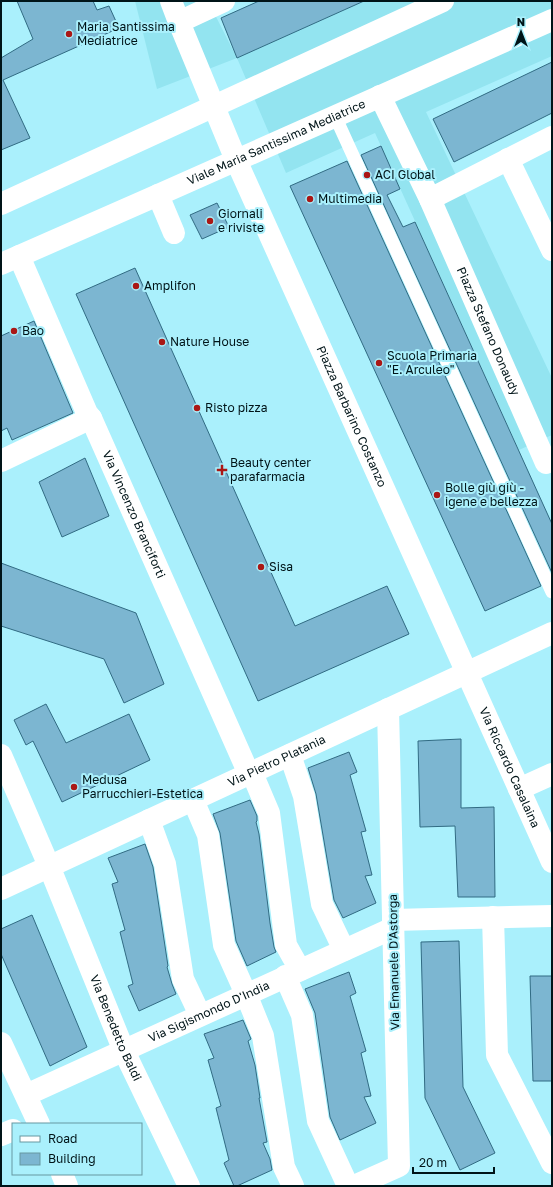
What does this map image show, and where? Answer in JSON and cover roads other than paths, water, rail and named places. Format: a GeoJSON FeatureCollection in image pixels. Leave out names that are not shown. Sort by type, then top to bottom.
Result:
{"type":"FeatureCollection","features":[{"type":"Feature","properties":{"kind":"street","name":"Piazza Barbarino Costanzo"},"geometry":{"type":"LineString","coordinates":[[171,1],[236,160],[466,673]]}},
{"type":"Feature","properties":{"kind":"street"},"geometry":{"type":"LineString","coordinates":[[179,22],[224,1]]}},
{"type":"Feature","properties":{"kind":"street"},"geometry":{"type":"LineString","coordinates":[[1,204],[443,1]]}},
{"type":"Feature","properties":{"kind":"street","name":"Viale Maria Santissima Mediatrice"},"geometry":{"type":"LineString","coordinates":[[10,260],[552,20]]}},
{"type":"Feature","properties":{"kind":"street","name":"Piazza Stefano Donaudy"},"geometry":{"type":"LineString","coordinates":[[380,96],[430,199],[550,466]]}},
{"type":"Feature","properties":{"kind":"street"},"geometry":{"type":"LineString","coordinates":[[430,199],[552,137]]}},
{"type":"Feature","properties":{"kind":"street"},"geometry":{"type":"LineString","coordinates":[[508,159],[552,250]]}},
{"type":"Feature","properties":{"kind":"street"},"geometry":{"type":"LineString","coordinates":[[158,195],[174,233]]}},
{"type":"Feature","properties":{"kind":"street","name":"Via Vincenzo Branciforti"},"geometry":{"type":"LineString","coordinates":[[10,260],[87,413],[91,418],[269,813],[286,945],[302,1015],[318,1121],[348,1186]]}},
{"type":"Feature","properties":{"kind":"street"},"geometry":{"type":"LineString","coordinates":[[1,460],[91,418]]}},
{"type":"Feature","properties":{"kind":"street","name":"Via Pietro Platania"},"geometry":{"type":"LineString","coordinates":[[1,889],[552,633]]}},
{"type":"Feature","properties":{"kind":"street","name":"Via Riccardo Casalaina"},"geometry":{"type":"LineString","coordinates":[[466,673],[552,862]]}},
{"type":"Feature","properties":{"kind":"street","name":"Via Emanuele D'Astorga"},"geometry":{"type":"LineString","coordinates":[[354,1186],[399,1166],[388,709]]}},
{"type":"Feature","properties":{"kind":"street","name":"Via Benedetto Baldi"},"geometry":{"type":"LineString","coordinates":[[1,755],[49,866],[124,1051],[189,1186]]}},
{"type":"Feature","properties":{"kind":"street"},"geometry":{"type":"LineString","coordinates":[[290,755],[304,796],[322,904],[344,950]]}},
{"type":"Feature","properties":{"kind":"street"},"geometry":{"type":"LineString","coordinates":[[519,789],[552,774]]}},
{"type":"Feature","properties":{"kind":"street"},"geometry":{"type":"LineString","coordinates":[[193,800],[208,835],[224,945],[263,1036],[284,1167],[293,1186]]}},
{"type":"Feature","properties":{"kind":"street"},"geometry":{"type":"LineString","coordinates":[[150,820],[166,864],[183,979],[200,1015]]}},
{"type":"Feature","properties":{"kind":"street","name":"Via Sigismondo D'India"},"geometry":{"type":"LineString","coordinates":[[26,1096],[344,950],[393,924],[493,917],[552,916]]}},
{"type":"Feature","properties":{"kind":"street"},"geometry":{"type":"LineString","coordinates":[[493,917],[497,1055],[550,1158]]}},
{"type":"Feature","properties":{"kind":"street"},"geometry":{"type":"LineString","coordinates":[[1,1043],[26,1096],[33,1122]]}},
{"type":"Feature","properties":{"kind":"street"},"geometry":{"type":"LineString","coordinates":[[1,1136],[12,1130]]}},
{"type":"Feature","properties":{"kind":"street"},"geometry":{"type":"LineString","coordinates":[[62,1175],[67,1186]]}},
{"type":"Feature","properties":{"kind":"lane"},"geometry":{"type":"LineString","coordinates":[[336,116],[552,592]]}},
{"type":"Feature","properties":{"kind":"place","name":"Maria Santissima Mediatrice"},"geometry":{"type":"Point","coordinates":[69,34]}},
{"type":"Feature","properties":{"kind":"place","name":"ACI Global"},"geometry":{"type":"Point","coordinates":[367,175]}},
{"type":"Feature","properties":{"kind":"place","name":"Multimedia"},"geometry":{"type":"Point","coordinates":[310,199]}},
{"type":"Feature","properties":{"kind":"place","name":"Giornali e riviste"},"geometry":{"type":"Point","coordinates":[210,221]}},
{"type":"Feature","properties":{"kind":"place","name":"Amplifon"},"geometry":{"type":"Point","coordinates":[136,286]}},
{"type":"Feature","properties":{"kind":"place","name":"Bao"},"geometry":{"type":"Point","coordinates":[14,331]}},
{"type":"Feature","properties":{"kind":"place","name":"Nature House"},"geometry":{"type":"Point","coordinates":[162,342]}},
{"type":"Feature","properties":{"kind":"place","name":"Scuola Primaria \"E. Arculeo\""},"geometry":{"type":"Point","coordinates":[379,363]}},
{"type":"Feature","properties":{"kind":"place","name":"Risto pizza"},"geometry":{"type":"Point","coordinates":[197,408]}},
{"type":"Feature","properties":{"kind":"place","name":"Beauty center parafarmacia"},"geometry":{"type":"Point","coordinates":[222,470]}},
{"type":"Feature","properties":{"kind":"place","name":"Bolle giù giù - igene e bellezza"},"geometry":{"type":"Point","coordinates":[437,495]}},
{"type":"Feature","properties":{"kind":"place","name":"Sisa"},"geometry":{"type":"Point","coordinates":[261,567]}},
{"type":"Feature","properties":{"kind":"place","name":"Medusa Parrucchieri-Estetica"},"geometry":{"type":"Point","coordinates":[74,787]}}]}
